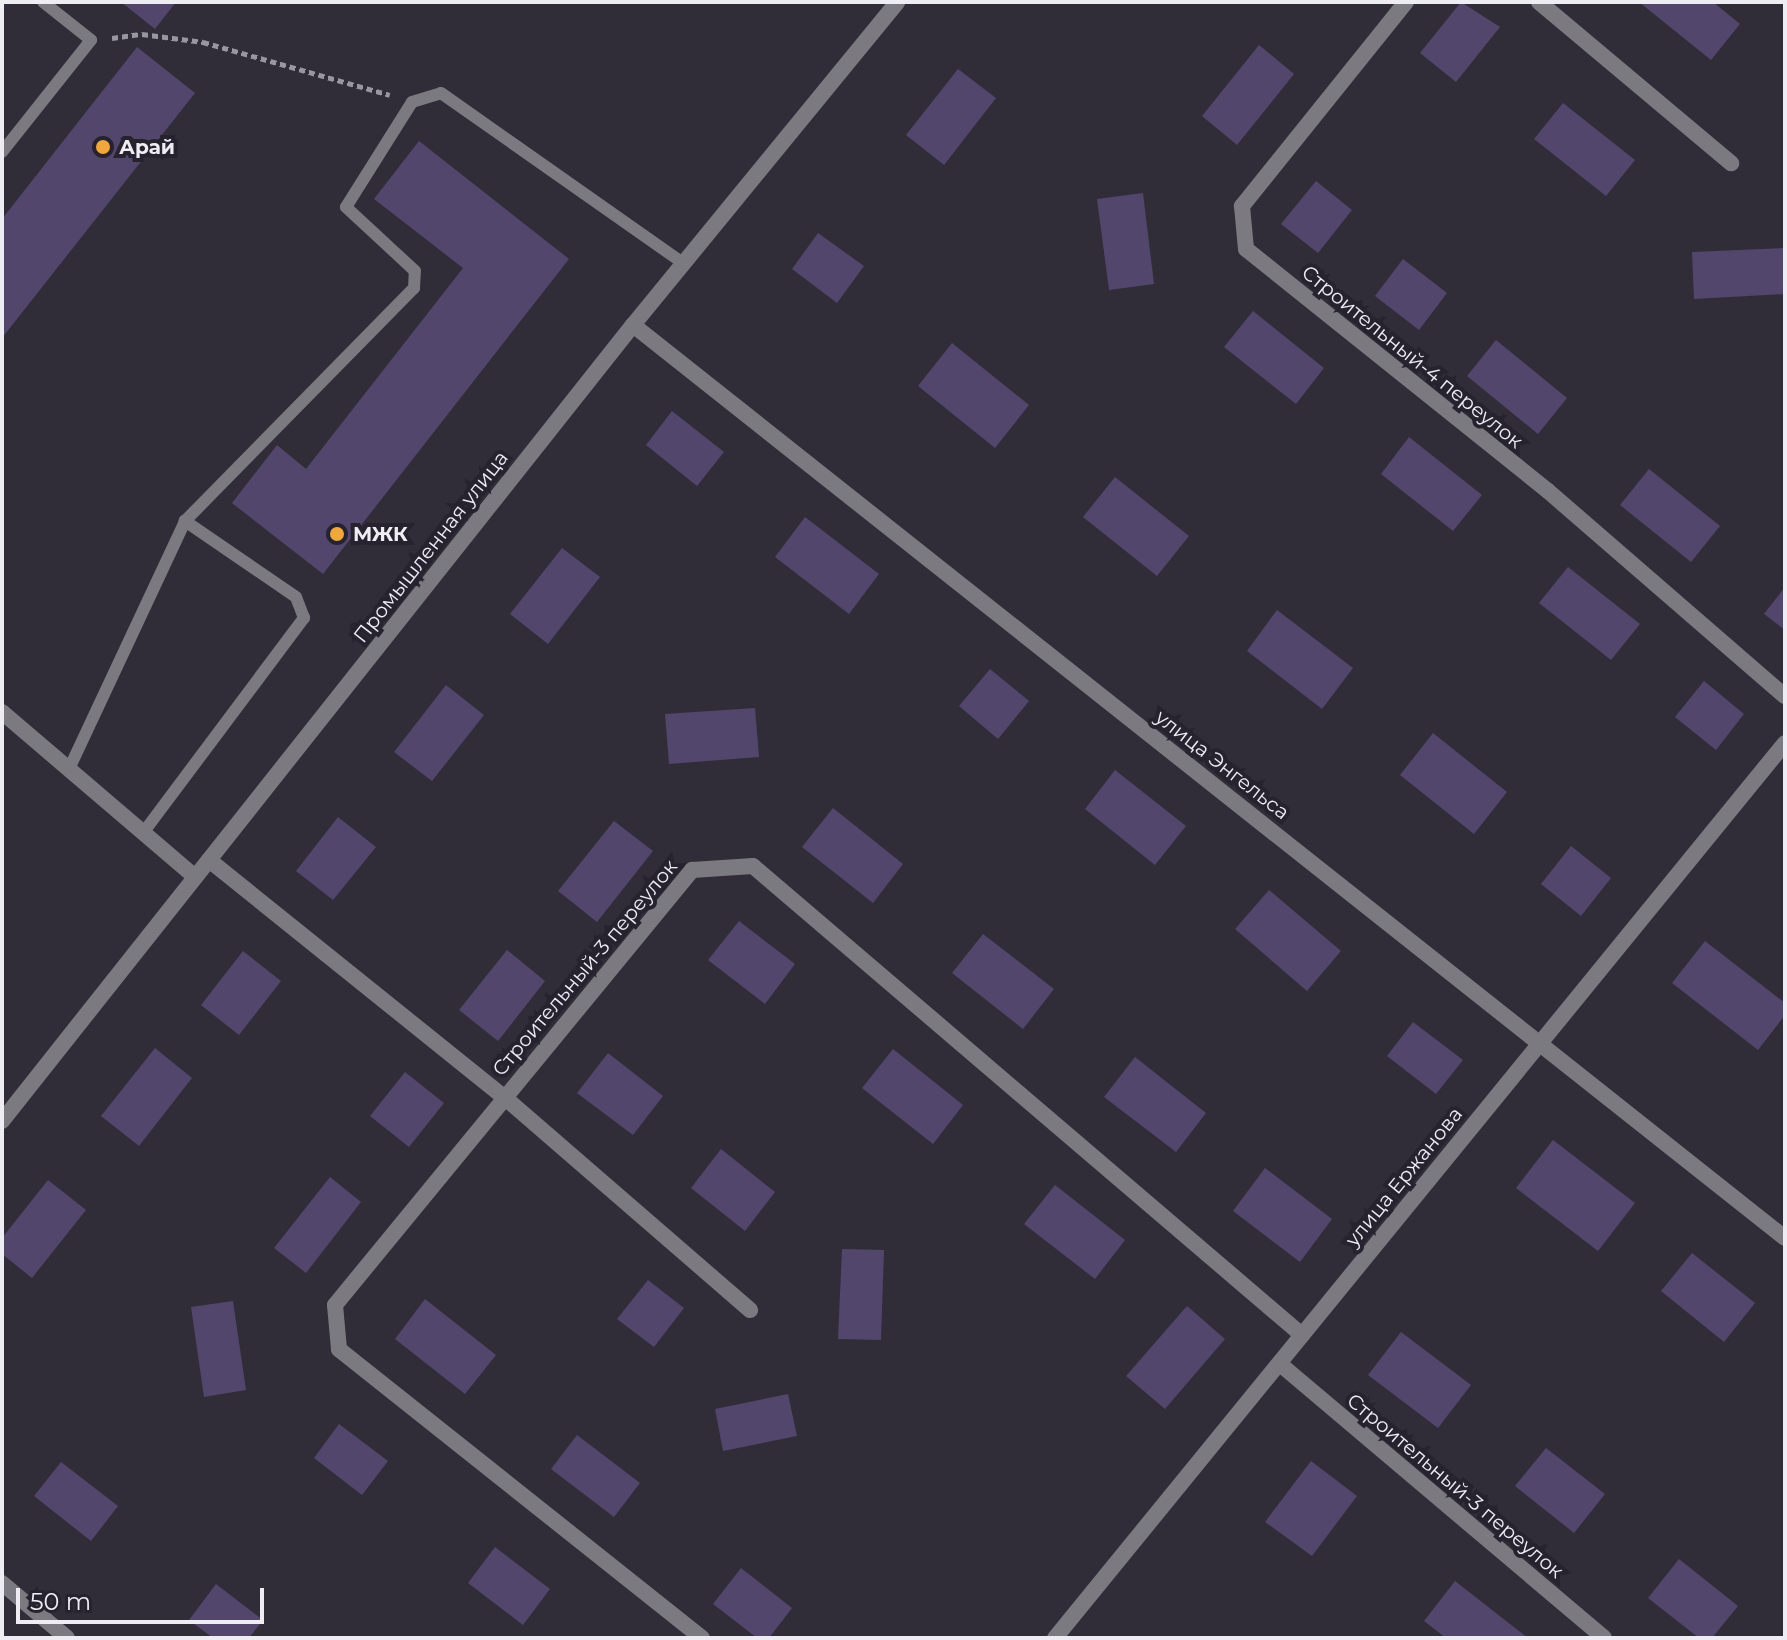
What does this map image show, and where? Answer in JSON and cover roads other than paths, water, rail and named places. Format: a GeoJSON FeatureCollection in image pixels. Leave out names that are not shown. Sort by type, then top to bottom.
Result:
{"type":"FeatureCollection","features":[{"type":"Feature","properties":{"kind":"street","name":"Промышленная улица"},"geometry":{"type":"LineString","coordinates":[[2,1121],[633,325],[897,2]]}},
{"type":"Feature","properties":{"kind":"street","name":"Строительный-4 переулок"},"geometry":{"type":"LineString","coordinates":[[1406,2],[1242,206],[1246,249],[1548,491],[1785,696]]}},
{"type":"Feature","properties":{"kind":"street"},"geometry":{"type":"LineString","coordinates":[[1539,2],[1731,163]]}},
{"type":"Feature","properties":{"kind":"street","name":"улица Энгельса"},"geometry":{"type":"LineString","coordinates":[[633,325],[1541,1041],[1785,1238]]}},
{"type":"Feature","properties":{"kind":"street"},"geometry":{"type":"LineString","coordinates":[[2,712],[195,877]]}},
{"type":"Feature","properties":{"kind":"street","name":"улица Ержанова"},"geometry":{"type":"LineString","coordinates":[[1055,1638],[1785,743]]}},
{"type":"Feature","properties":{"kind":"street"},"geometry":{"type":"LineString","coordinates":[[209,860],[503,1096],[750,1310]]}},
{"type":"Feature","properties":{"kind":"street","name":"Строительный-3 переулок"},"geometry":{"type":"LineString","coordinates":[[702,1638],[339,1349],[335,1305],[503,1096],[692,870],[753,866],[1302,1335]]}},
{"type":"Feature","properties":{"kind":"street","name":"Строительный-3 переулок"},"geometry":{"type":"LineString","coordinates":[[1280,1364],[1604,1638]]}},
{"type":"Feature","properties":{"kind":"street"},"geometry":{"type":"LineString","coordinates":[[2,1583],[67,1638]]}},
{"type":"Feature","properties":{"kind":"lane"},"geometry":{"type":"LineString","coordinates":[[2,152],[91,40],[43,2]]}},
{"type":"Feature","properties":{"kind":"lane"},"geometry":{"type":"LineString","coordinates":[[69,769],[185,521],[414,288],[415,271],[346,207],[412,102],[441,93],[683,263]]}},
{"type":"Feature","properties":{"kind":"lane"},"geometry":{"type":"LineString","coordinates":[[143,833],[304,618],[296,597],[185,521]]}},
{"type":"Feature","properties":{"kind":"place","name":"Арай"},"geometry":{"type":"Point","coordinates":[103,147]}},
{"type":"Feature","properties":{"kind":"place","name":"МЖК"},"geometry":{"type":"Point","coordinates":[337,534]}}]}
